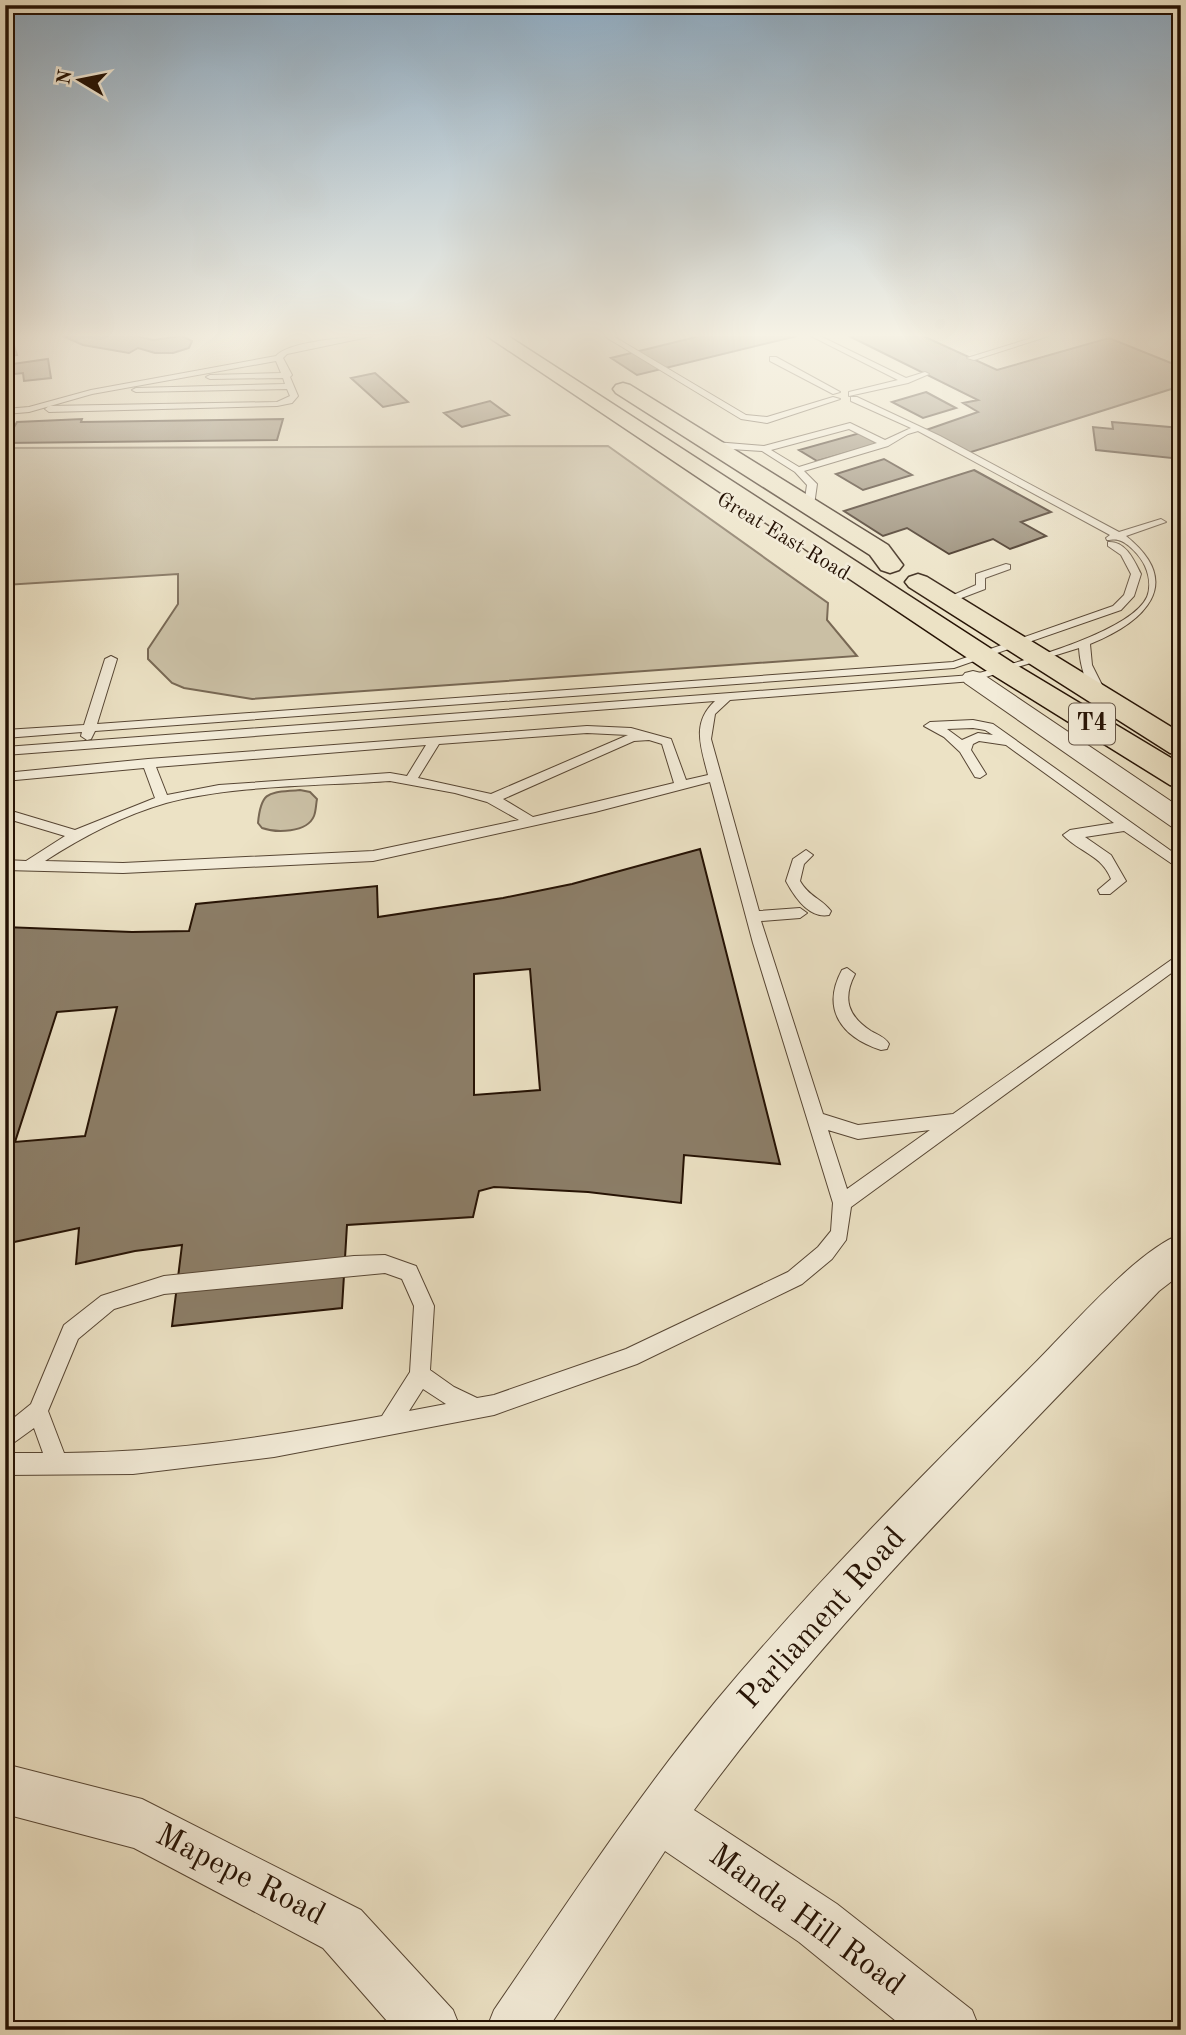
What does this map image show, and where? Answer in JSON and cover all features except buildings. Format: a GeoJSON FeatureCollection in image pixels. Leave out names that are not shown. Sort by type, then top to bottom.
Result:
{"type":"FeatureCollection","features":[{"type":"Feature","properties":{"kind":"main road","name":"Great East Road"},"geometry":{"type":"LineString","coordinates":[[619,431],[715,496],[885,598],[919,613]]}},
{"type":"Feature","properties":{"kind":"main road","name":"Great East Road"},"geometry":{"type":"LineString","coordinates":[[641,431],[919,613],[978,667],[1181,778]]}},
{"type":"Feature","properties":{"kind":"main road","name":"Great East Road"},"geometry":{"type":"LineString","coordinates":[[671,431],[1181,746]]}},
{"type":"Feature","properties":{"kind":"main road","name":"Great East Road"},"geometry":{"type":"LineString","coordinates":[[692,431],[879,550],[890,565]]}},
{"type":"Feature","properties":{"kind":"street"},"geometry":{"type":"LineString","coordinates":[[978,667],[1181,821]]}},
{"type":"Feature","properties":{"kind":"street","name":"Parliament Road"},"geometry":{"type":"LineString","coordinates":[[514,2030],[658,1816],[766,1678],[912,1518],[1146,1279],[1181,1251]]}},
{"type":"Feature","properties":{"kind":"street","name":"Mapepe Road"},"geometry":{"type":"LineString","coordinates":[[5,1789],[142,1825],[342,1929],[433,2030]]}},
{"type":"Feature","properties":{"kind":"street","name":"Manda Hill Road"},"geometry":{"type":"LineString","coordinates":[[658,1816],[818,1923],[952,2030]]}},
{"type":"Feature","properties":{"kind":"lane"},"geometry":{"type":"LineString","coordinates":[[715,445],[764,449],[831,431]]}},
{"type":"Feature","properties":{"kind":"lane"},"geometry":{"type":"LineString","coordinates":[[860,431],[885,444]]}},
{"type":"Feature","properties":{"kind":"lane"},"geometry":{"type":"LineString","coordinates":[[798,470],[885,444],[909,431]]}},
{"type":"Feature","properties":{"kind":"lane"},"geometry":{"type":"LineString","coordinates":[[5,734],[978,667],[1030,651],[1117,608],[1129,596],[1136,574],[1125,553],[1111,538],[921,431]]}},
{"type":"Feature","properties":{"kind":"lane"},"geometry":{"type":"LineString","coordinates":[[5,751],[727,696],[978,667],[1030,651],[1084,641],[1134,619],[1150,601],[1155,585],[1151,568],[1140,552],[905,432]]}},
{"type":"Feature","properties":{"kind":"lane"},"geometry":{"type":"LineString","coordinates":[[764,449],[798,470],[812,484],[809,505]]}},
{"type":"Feature","properties":{"kind":"lane"},"geometry":{"type":"LineString","coordinates":[[1111,538],[1161,522]]}},
{"type":"Feature","properties":{"kind":"lane"},"geometry":{"type":"LineString","coordinates":[[947,600],[981,587],[980,576],[1006,567]]}},
{"type":"Feature","properties":{"kind":"lane"},"geometry":{"type":"LineString","coordinates":[[1084,641],[1086,665],[1101,695]]}},
{"type":"Feature","properties":{"kind":"lane"},"geometry":{"type":"LineString","coordinates":[[85,745],[111,659]]}},
{"type":"Feature","properties":{"kind":"lane"},"geometry":{"type":"LineString","coordinates":[[5,1464],[134,1463],[261,1448],[494,1405],[630,1357],[795,1279],[825,1253],[840,1234],[842,1203],[753,917],[705,739],[709,713],[727,696]]}},
{"type":"Feature","properties":{"kind":"lane"},"geometry":{"type":"LineString","coordinates":[[980,774],[965,750],[948,734],[930,726],[973,724],[989,727],[1181,865]]}},
{"type":"Feature","properties":{"kind":"lane"},"geometry":{"type":"LineString","coordinates":[[5,777],[435,741],[630,730],[667,741],[681,785]]}},
{"type":"Feature","properties":{"kind":"lane"},"geometry":{"type":"LineString","coordinates":[[492,799],[632,738],[650,736]]}},
{"type":"Feature","properties":{"kind":"lane"},"geometry":{"type":"LineString","coordinates":[[965,750],[967,742],[978,737],[1009,741]]}},
{"type":"Feature","properties":{"kind":"lane"},"geometry":{"type":"LineString","coordinates":[[410,781],[435,741]]}},
{"type":"Feature","properties":{"kind":"lane"},"geometry":{"type":"LineString","coordinates":[[148,763],[162,800]]}},
{"type":"Feature","properties":{"kind":"lane"},"geometry":{"type":"LineString","coordinates":[[28,866],[76,835],[162,800],[232,788],[390,777],[492,799],[532,822]]}},
{"type":"Feature","properties":{"kind":"lane"},"geometry":{"type":"LineString","coordinates":[[5,865],[123,868],[373,856],[532,822],[715,777]]}},
{"type":"Feature","properties":{"kind":"lane"},"geometry":{"type":"LineString","coordinates":[[5,813],[76,835]]}},
{"type":"Feature","properties":{"kind":"lane"},"geometry":{"type":"LineString","coordinates":[[1105,890],[1119,881],[1115,868],[1094,849],[1070,835],[1126,826]]}},
{"type":"Feature","properties":{"kind":"lane"},"geometry":{"type":"LineString","coordinates":[[783,914],[796,898],[793,871],[797,862],[806,855]]}},
{"type":"Feature","properties":{"kind":"lane"},"geometry":{"type":"LineString","coordinates":[[797,890],[813,906],[824,911]]}},
{"type":"Feature","properties":{"kind":"lane"},"geometry":{"type":"LineString","coordinates":[[753,917],[800,913]]}},
{"type":"Feature","properties":{"kind":"lane"},"geometry":{"type":"LineString","coordinates":[[842,1203],[1181,958]]}},
{"type":"Feature","properties":{"kind":"lane"},"geometry":{"type":"LineString","coordinates":[[847,974],[838,996],[841,1009],[855,1030],[881,1044]]}},
{"type":"Feature","properties":{"kind":"lane"},"geometry":{"type":"LineString","coordinates":[[817,1120],[858,1132],[957,1119]]}},
{"type":"Feature","properties":{"kind":"lane"},"geometry":{"type":"LineString","coordinates":[[5,1439],[38,1411],[71,1332],[108,1302],[164,1285],[354,1265],[385,1264],[409,1272],[424,1306],[420,1375],[388,1425]]}},
{"type":"Feature","properties":{"kind":"lane"},"geometry":{"type":"LineString","coordinates":[[420,1375],[447,1394],[476,1408]]}},
{"type":"Feature","properties":{"kind":"lane"},"geometry":{"type":"LineString","coordinates":[[38,1411],[57,1464]]}},
{"type":"Feature","properties":{"kind":"shaded area"},"geometry":{"type":"Polygon","coordinates":[[[608,446],[828,603],[827,620],[857,656],[252,699],[184,688],[172,683],[148,659],[148,649],[178,604],[178,574],[5,585],[5,448],[608,446]]]}},
{"type":"Feature","properties":{"kind":"shaded area"},"geometry":{"type":"Polygon","coordinates":[[[300,790],[310,792],[317,799],[315,814],[310,822],[291,830],[262,828],[258,823],[259,812],[265,798],[274,793],[300,790]]]}}]}
